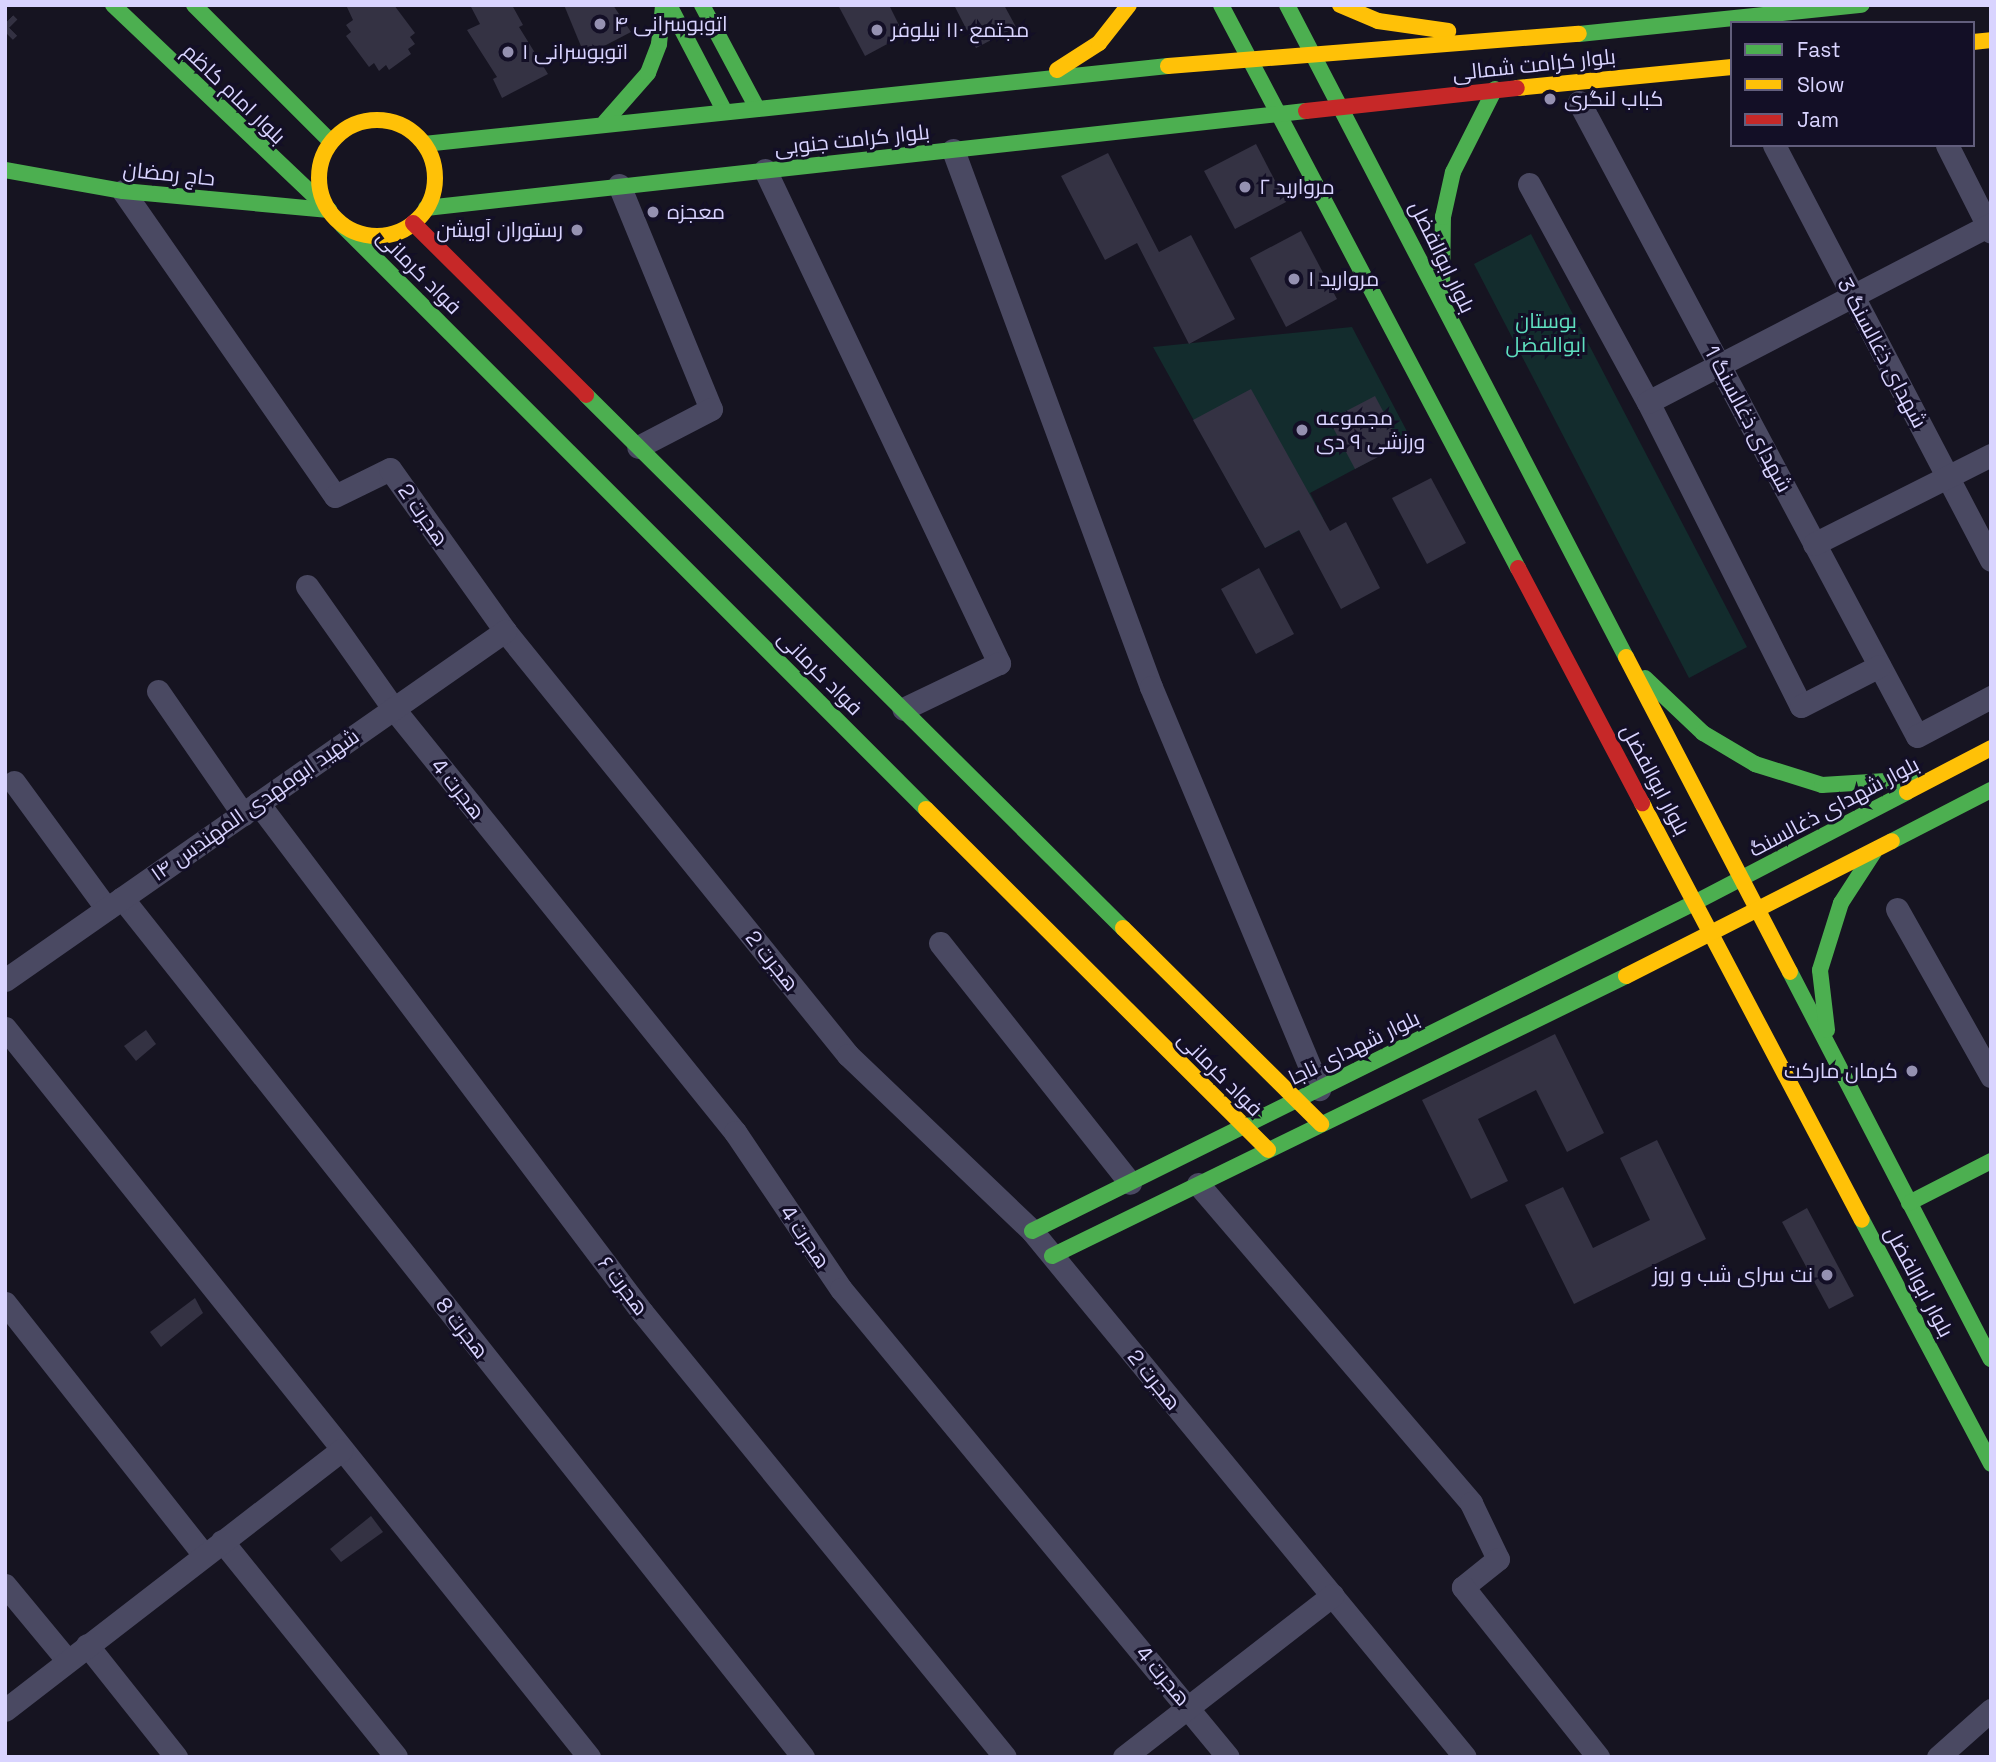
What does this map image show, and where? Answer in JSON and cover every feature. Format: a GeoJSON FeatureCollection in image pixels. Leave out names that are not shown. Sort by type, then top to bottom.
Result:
{"type":"FeatureCollection","features":[{"type":"Feature","properties":{"kind":"street","name":"بلوار امام کاظم"},"geometry":{"type":"LineString","coordinates":[[113,5],[329,210]]}},
{"type":"Feature","properties":{"kind":"street","name":"بلوار امام کاظم"},"geometry":{"type":"LineString","coordinates":[[194,5],[331,142]]}},
{"type":"Feature","properties":{"kind":"street"},"geometry":{"type":"LineString","coordinates":[[605,122],[648,74],[659,44],[663,5]]}},
{"type":"Feature","properties":{"kind":"street"},"geometry":{"type":"LineString","coordinates":[[669,5],[724,110]]}},
{"type":"Feature","properties":{"kind":"street"},"geometry":{"type":"LineString","coordinates":[[1045,76],[1099,43],[1129,5]]}},
{"type":"Feature","properties":{"kind":"street","name":"بلوار ابوالفضل"},"geometry":{"type":"LineString","coordinates":[[1221,5],[1283,116],[1991,1464]]}},
{"type":"Feature","properties":{"kind":"street","name":"بلوار ابوالفضل"},"geometry":{"type":"LineString","coordinates":[[1287,5],[1625,660],[1991,1359]]}},
{"type":"Feature","properties":{"kind":"street"},"geometry":{"type":"LineString","coordinates":[[1340,5],[1378,21],[1423,29],[1545,38]]}},
{"type":"Feature","properties":{"kind":"street"},"geometry":{"type":"LineString","coordinates":[[1675,25],[1698,5]]}},
{"type":"Feature","properties":{"kind":"street","name":"بلوار کرامت شمالی"},"geometry":{"type":"LineString","coordinates":[[1252,60],[1545,38],[1811,8],[1862,5]]}},
{"type":"Feature","properties":{"kind":"street"},"geometry":{"type":"LineString","coordinates":[[682,30],[691,37],[702,36],[709,27],[705,10]]}},
{"type":"Feature","properties":{"kind":"street"},"geometry":{"type":"LineString","coordinates":[[705,10],[756,106]]}},
{"type":"Feature","properties":{"kind":"street","name":"بلوار کرامت جنوبی"},"geometry":{"type":"LineString","coordinates":[[424,144],[605,122],[1045,76],[1252,60]]}},
{"type":"Feature","properties":{"kind":"street","name":"بلوار کرامت شمالی"},"geometry":{"type":"LineString","coordinates":[[1283,116],[1340,105],[1730,67]]}},
{"type":"Feature","properties":{"kind":"street"},"geometry":{"type":"LineString","coordinates":[[1444,310],[1442,228],[1453,172],[1471,129],[1495,89]]}},
{"type":"Feature","properties":{"kind":"street","name":"شهدای ذغالسنگ 1"},"geometry":{"type":"LineString","coordinates":[[1578,102],[1917,736],[1991,697]]}},
{"type":"Feature","properties":{"kind":"street","name":"بلوار کرامت جنوبی"},"geometry":{"type":"LineString","coordinates":[[426,208],[620,185],[1283,116]]}},
{"type":"Feature","properties":{"kind":"street"},"geometry":{"type":"LineString","coordinates":[[376,120],[399,124],[424,144],[435,183],[426,208],[413,223],[378,236],[342,225],[329,210],[319,176],[331,142],[351,126],[376,120]]}},
{"type":"Feature","properties":{"kind":"street","name":"شهدای ذغالسنگ 3"},"geometry":{"type":"LineString","coordinates":[[1775,147],[1991,560]]}},
{"type":"Feature","properties":{"kind":"street"},"geometry":{"type":"LineString","coordinates":[[1648,402],[1852,294],[1990,228],[1948,147]]}},
{"type":"Feature","properties":{"kind":"street"},"geometry":{"type":"LineString","coordinates":[[953,150],[1151,687],[1319,1089]]}},
{"type":"Feature","properties":{"kind":"street","name":"حاج رمضان"},"geometry":{"type":"LineString","coordinates":[[5,170],[123,191],[329,210]]}},
{"type":"Feature","properties":{"kind":"street"},"geometry":{"type":"LineString","coordinates":[[765,170],[999,663],[903,709]]}},
{"type":"Feature","properties":{"kind":"street"},"geometry":{"type":"LineString","coordinates":[[1529,184],[1648,402],[1801,706],[1879,666]]}},
{"type":"Feature","properties":{"kind":"street"},"geometry":{"type":"LineString","coordinates":[[620,185],[711,409],[638,447]]}},
{"type":"Feature","properties":{"kind":"street","name":"هجرت 2"},"geometry":{"type":"LineString","coordinates":[[123,191],[335,496],[390,469],[505,631],[848,1055],[1032,1231],[1465,1757]]}},
{"type":"Feature","properties":{"kind":"street","name":"فواد کرمانی"},"geometry":{"type":"LineString","coordinates":[[413,223],[1321,1124]]}},
{"type":"Feature","properties":{"kind":"street","name":"فواد کرمانی"},"geometry":{"type":"LineString","coordinates":[[342,225],[1268,1150]]}},
{"type":"Feature","properties":{"kind":"street"},"geometry":{"type":"LineString","coordinates":[[1814,544],[1991,455]]}},
{"type":"Feature","properties":{"kind":"street","name":"هجرت 4"},"geometry":{"type":"LineString","coordinates":[[307,586],[393,708],[735,1132],[841,1289],[1228,1757]]}},
{"type":"Feature","properties":{"kind":"street","name":"شهید ابومهدی المهندس ۱۴"},"geometry":{"type":"LineString","coordinates":[[5,979],[505,631]]}},
{"type":"Feature","properties":{"kind":"street"},"geometry":{"type":"LineString","coordinates":[[1625,660],[1703,733],[1755,764],[1822,785],[1937,776]]}},
{"type":"Feature","properties":{"kind":"street","name":"هجرت ۶"},"geometry":{"type":"LineString","coordinates":[[158,691],[642,1312],[1004,1757]]}},
{"type":"Feature","properties":{"kind":"street","name":"بلوار شهدای ذغالسنگ"},"geometry":{"type":"LineString","coordinates":[[1696,902],[1991,748]]}},
{"type":"Feature","properties":{"kind":"street","name":"هجرت 8"},"geometry":{"type":"LineString","coordinates":[[14,782],[803,1757]]}},
{"type":"Feature","properties":{"kind":"street"},"geometry":{"type":"LineString","coordinates":[[1052,1256],[1713,934],[1991,790]]}},
{"type":"Feature","properties":{"kind":"street"},"geometry":{"type":"LineString","coordinates":[[1829,1050],[1820,970],[1841,903],[1876,849]]}},
{"type":"Feature","properties":{"kind":"street","name":"بلوار شهدای ناجا"},"geometry":{"type":"LineString","coordinates":[[1032,1231],[1696,902]]}},
{"type":"Feature","properties":{"kind":"street"},"geometry":{"type":"LineString","coordinates":[[1897,909],[1991,1076]]}},
{"type":"Feature","properties":{"kind":"street"},"geometry":{"type":"LineString","coordinates":[[940,943],[1130,1183]]}},
{"type":"Feature","properties":{"kind":"street"},"geometry":{"type":"LineString","coordinates":[[5,1028],[341,1451],[589,1757]]}},
{"type":"Feature","properties":{"kind":"street"},"geometry":{"type":"LineString","coordinates":[[1909,1203],[1991,1161]]}},
{"type":"Feature","properties":{"kind":"street"},"geometry":{"type":"LineString","coordinates":[[1198,1184],[1471,1503],[1499,1559],[1463,1587],[1598,1757]]}},
{"type":"Feature","properties":{"kind":"street"},"geometry":{"type":"LineString","coordinates":[[5,1303],[213,1548],[396,1757]]}},
{"type":"Feature","properties":{"kind":"street"},"geometry":{"type":"LineString","coordinates":[[5,1710],[341,1451]]}},
{"type":"Feature","properties":{"kind":"street"},"geometry":{"type":"LineString","coordinates":[[5,1585],[67,1660]]}},
{"type":"Feature","properties":{"kind":"street"},"geometry":{"type":"LineString","coordinates":[[1124,1757],[1333,1595]]}},
{"type":"Feature","properties":{"kind":"street"},"geometry":{"type":"LineString","coordinates":[[87,1645],[176,1757]]}},
{"type":"Feature","properties":{"kind":"street"},"geometry":{"type":"LineString","coordinates":[[1938,1757],[1991,1710]]}},
{"type":"Feature","properties":{"kind":"green space","name":"بوستان ابوالفضل"},"geometry":{"type":"Polygon","coordinates":[[[1531,234],[1747,647],[1689,678],[1474,264],[1531,234]]]}},
{"type":"Feature","properties":{"kind":"green space","name":"مجموعه ورزشی ۹ دی"},"geometry":{"type":"Polygon","coordinates":[[[1352,327],[1411,439],[1310,493],[1323,518],[1265,548],[1153,347],[1352,327]]]}},
{"type":"Feature","properties":{"kind":"building"},"geometry":{"type":"Polygon","coordinates":[[[346,5],[394,5],[415,33],[410,37],[415,44],[408,49],[411,54],[389,70],[386,65],[379,71],[374,63],[369,67],[346,36],[351,32],[346,25],[353,20],[346,5]]]}},
{"type":"Feature","properties":{"kind":"building","name":"اتوبوسرانی ۱"},"geometry":{"type":"Polygon","coordinates":[[[470,5],[512,5],[523,25],[519,27],[548,74],[502,98],[493,79],[497,77],[467,30],[480,24],[470,5]]]}},
{"type":"Feature","properties":{"kind":"building","name":"اتوبوسرانی ۴"},"geometry":{"type":"Polygon","coordinates":[[[564,5],[613,5],[631,32],[585,56],[564,5]]]}},
{"type":"Feature","properties":{"kind":"building","name":"مجتمع ۱۱۰ نیلوفر"},"geometry":{"type":"Polygon","coordinates":[[[838,5],[889,5],[904,35],[865,56],[838,5]]]}},
{"type":"Feature","properties":{"kind":"building"},"geometry":{"type":"Polygon","coordinates":[[[954,5],[1004,5],[1016,27],[976,48],[954,5]]]}},
{"type":"Feature","properties":{"kind":"building","name":"مروارید ۲"},"geometry":{"type":"Polygon","coordinates":[[[1256,144],[1286,202],[1235,229],[1204,171],[1256,144]]]}},
{"type":"Feature","properties":{"kind":"building"},"geometry":{"type":"Polygon","coordinates":[[[1108,153],[1159,252],[1191,235],[1235,319],[1189,344],[1137,243],[1105,260],[1061,176],[1108,153]]]}},
{"type":"Feature","properties":{"kind":"building","name":"مروارید ۱"},"geometry":{"type":"Polygon","coordinates":[[[1301,231],[1337,299],[1286,327],[1250,258],[1301,231]]]}},
{"type":"Feature","properties":{"kind":"building"},"geometry":{"type":"Polygon","coordinates":[[[1251,389],[1330,531],[1346,522],[1380,588],[1341,609],[1299,530],[1265,548],[1193,420],[1251,389]]]}},
{"type":"Feature","properties":{"kind":"building"},"geometry":{"type":"Polygon","coordinates":[[[1375,396],[1401,445],[1355,469],[1329,420],[1375,396]]]}},
{"type":"Feature","properties":{"kind":"building"},"geometry":{"type":"Polygon","coordinates":[[[1431,478],[1466,543],[1427,564],[1392,498],[1431,478]]]}},
{"type":"Feature","properties":{"kind":"building"},"geometry":{"type":"Polygon","coordinates":[[[1259,568],[1294,634],[1256,654],[1221,589],[1259,568]]]}},
{"type":"Feature","properties":{"kind":"building"},"geometry":{"type":"Polygon","coordinates":[[[146,1030],[156,1044],[136,1061],[124,1046],[146,1030]]]}},
{"type":"Feature","properties":{"kind":"building"},"geometry":{"type":"Polygon","coordinates":[[[1555,1034],[1604,1133],[1567,1152],[1536,1090],[1478,1119],[1508,1181],[1471,1199],[1422,1100],[1555,1034]]]}},
{"type":"Feature","properties":{"kind":"building"},"geometry":{"type":"Polygon","coordinates":[[[1657,1140],[1706,1239],[1574,1304],[1525,1205],[1563,1187],[1593,1248],[1650,1220],[1620,1158],[1657,1140]]]}},
{"type":"Feature","properties":{"kind":"building"},"geometry":{"type":"Polygon","coordinates":[[[1807,1208],[1854,1296],[1829,1309],[1782,1222],[1807,1208]]]}},
{"type":"Feature","properties":{"kind":"building"},"geometry":{"type":"Polygon","coordinates":[[[195,1298],[203,1313],[161,1347],[150,1332],[195,1298]]]}},
{"type":"Feature","properties":{"kind":"building"},"geometry":{"type":"Polygon","coordinates":[[[371,1516],[383,1532],[341,1562],[330,1549],[371,1516]]]}},
{"type":"Feature","properties":{"kind":"tunnel"},"geometry":{"type":"LineString","coordinates":[[5,23],[9,27],[5,31]]}},
{"type":"Feature","properties":{"kind":"traffic: fast"},"geometry":{"type":"LineString","coordinates":[[113,5],[329,210]]}},
{"type":"Feature","properties":{"kind":"traffic: fast"},"geometry":{"type":"LineString","coordinates":[[194,5],[331,142]]}},
{"type":"Feature","properties":{"kind":"traffic: fast"},"geometry":{"type":"LineString","coordinates":[[605,122],[648,73],[659,44],[663,5]]}},
{"type":"Feature","properties":{"kind":"traffic: fast"},"geometry":{"type":"LineString","coordinates":[[669,5],[724,110]]}},
{"type":"Feature","properties":{"kind":"traffic: fast"},"geometry":{"type":"LineString","coordinates":[[702,5],[756,106]]}},
{"type":"Feature","properties":{"kind":"traffic: fast"},"geometry":{"type":"LineString","coordinates":[[1221,5],[1518,568]]}},
{"type":"Feature","properties":{"kind":"traffic: fast"},"geometry":{"type":"LineString","coordinates":[[1287,5],[1626,657]]}},
{"type":"Feature","properties":{"kind":"traffic: fast"},"geometry":{"type":"LineString","coordinates":[[1579,34],[1862,5]]}},
{"type":"Feature","properties":{"kind":"traffic: fast"},"geometry":{"type":"LineString","coordinates":[[424,144],[1168,66]]}},
{"type":"Feature","properties":{"kind":"traffic: fast"},"geometry":{"type":"LineString","coordinates":[[1442,294],[1443,217],[1453,172],[1495,89]]}},
{"type":"Feature","properties":{"kind":"traffic: fast"},"geometry":{"type":"LineString","coordinates":[[426,208],[1306,111]]}},
{"type":"Feature","properties":{"kind":"traffic: fast"},"geometry":{"type":"LineString","coordinates":[[5,170],[123,191],[329,210]]}},
{"type":"Feature","properties":{"kind":"traffic: fast"},"geometry":{"type":"LineString","coordinates":[[342,225],[926,809]]}},
{"type":"Feature","properties":{"kind":"traffic: fast"},"geometry":{"type":"LineString","coordinates":[[586,395],[1123,928]]}},
{"type":"Feature","properties":{"kind":"traffic: fast"},"geometry":{"type":"LineString","coordinates":[[1645,678],[1703,733],[1755,764],[1822,785],[1918,779]]}},
{"type":"Feature","properties":{"kind":"traffic: fast"},"geometry":{"type":"LineString","coordinates":[[1892,841],[1991,790]]}},
{"type":"Feature","properties":{"kind":"traffic: fast"},"geometry":{"type":"LineString","coordinates":[[1032,1231],[1696,902],[1907,792]]}},
{"type":"Feature","properties":{"kind":"traffic: fast"},"geometry":{"type":"LineString","coordinates":[[1827,1030],[1820,970],[1841,903],[1874,852]]}},
{"type":"Feature","properties":{"kind":"traffic: fast"},"geometry":{"type":"LineString","coordinates":[[1790,972],[1991,1359]]}},
{"type":"Feature","properties":{"kind":"traffic: fast"},"geometry":{"type":"LineString","coordinates":[[1052,1256],[1626,976]]}},
{"type":"Feature","properties":{"kind":"traffic: fast"},"geometry":{"type":"LineString","coordinates":[[1909,1203],[1991,1161]]}},
{"type":"Feature","properties":{"kind":"traffic: fast"},"geometry":{"type":"LineString","coordinates":[[1862,1220],[1991,1464]]}},
{"type":"Feature","properties":{"kind":"traffic: slow"},"geometry":{"type":"LineString","coordinates":[[1057,70],[1099,43],[1129,5]]}},
{"type":"Feature","properties":{"kind":"traffic: slow"},"geometry":{"type":"LineString","coordinates":[[1340,5],[1378,21],[1448,31]]}},
{"type":"Feature","properties":{"kind":"traffic: slow"},"geometry":{"type":"LineString","coordinates":[[1168,66],[1579,34]]}},
{"type":"Feature","properties":{"kind":"traffic: slow"},"geometry":{"type":"LineString","coordinates":[[1975,42],[1991,40]]}},
{"type":"Feature","properties":{"kind":"traffic: slow"},"geometry":{"type":"LineString","coordinates":[[1517,88],[1730,67]]}},
{"type":"Feature","properties":{"kind":"traffic: slow"},"geometry":{"type":"LineString","coordinates":[[377,120],[399,125],[418,137],[430,156],[435,178],[430,200],[418,219],[399,231],[377,236],[355,231],[336,219],[324,200],[319,178],[324,156],[336,137],[355,125],[377,120]]}},
{"type":"Feature","properties":{"kind":"traffic: slow"},"geometry":{"type":"LineString","coordinates":[[1626,657],[1790,972]]}},
{"type":"Feature","properties":{"kind":"traffic: slow"},"geometry":{"type":"LineString","coordinates":[[1907,792],[1991,748]]}},
{"type":"Feature","properties":{"kind":"traffic: slow"},"geometry":{"type":"LineString","coordinates":[[1642,803],[1862,1220]]}},
{"type":"Feature","properties":{"kind":"traffic: slow"},"geometry":{"type":"LineString","coordinates":[[926,809],[1268,1150]]}},
{"type":"Feature","properties":{"kind":"traffic: slow"},"geometry":{"type":"LineString","coordinates":[[1626,976],[1892,841]]}},
{"type":"Feature","properties":{"kind":"traffic: slow"},"geometry":{"type":"LineString","coordinates":[[1123,928],[1321,1124]]}},
{"type":"Feature","properties":{"kind":"traffic: jam"},"geometry":{"type":"LineString","coordinates":[[1306,111],[1517,88]]}},
{"type":"Feature","properties":{"kind":"traffic: jam"},"geometry":{"type":"LineString","coordinates":[[413,223],[586,395]]}},
{"type":"Feature","properties":{"kind":"traffic: jam"},"geometry":{"type":"LineString","coordinates":[[1518,568],[1642,803]]}},
{"type":"Feature","properties":{"kind":"place","name":"اتوبوسرانی ۴"},"geometry":{"type":"Point","coordinates":[600,24]}},
{"type":"Feature","properties":{"kind":"place","name":"مجتمع ۱۱۰ نیلوفر"},"geometry":{"type":"Point","coordinates":[877,30]}},
{"type":"Feature","properties":{"kind":"place","name":"اتوبوسرانی ۱"},"geometry":{"type":"Point","coordinates":[508,52]}},
{"type":"Feature","properties":{"kind":"place","name":"کباب لنگری"},"geometry":{"type":"Point","coordinates":[1550,99]}},
{"type":"Feature","properties":{"kind":"place","name":"مروارید ۲"},"geometry":{"type":"Point","coordinates":[1245,187]}},
{"type":"Feature","properties":{"kind":"place","name":"معجزه"},"geometry":{"type":"Point","coordinates":[653,212]}},
{"type":"Feature","properties":{"kind":"place","name":"رستوران آویشن"},"geometry":{"type":"Point","coordinates":[577,230]}},
{"type":"Feature","properties":{"kind":"place","name":"مروارید ۱"},"geometry":{"type":"Point","coordinates":[1294,279]}},
{"type":"Feature","properties":{"kind":"place","name":"مجموعه ورزشی ۹ دی"},"geometry":{"type":"Point","coordinates":[1302,430]}},
{"type":"Feature","properties":{"kind":"place","name":"کرمان مارکت"},"geometry":{"type":"Point","coordinates":[1912,1071]}},
{"type":"Feature","properties":{"kind":"place","name":"نت سرای شب و روز"},"geometry":{"type":"Point","coordinates":[1827,1275]}}]}
